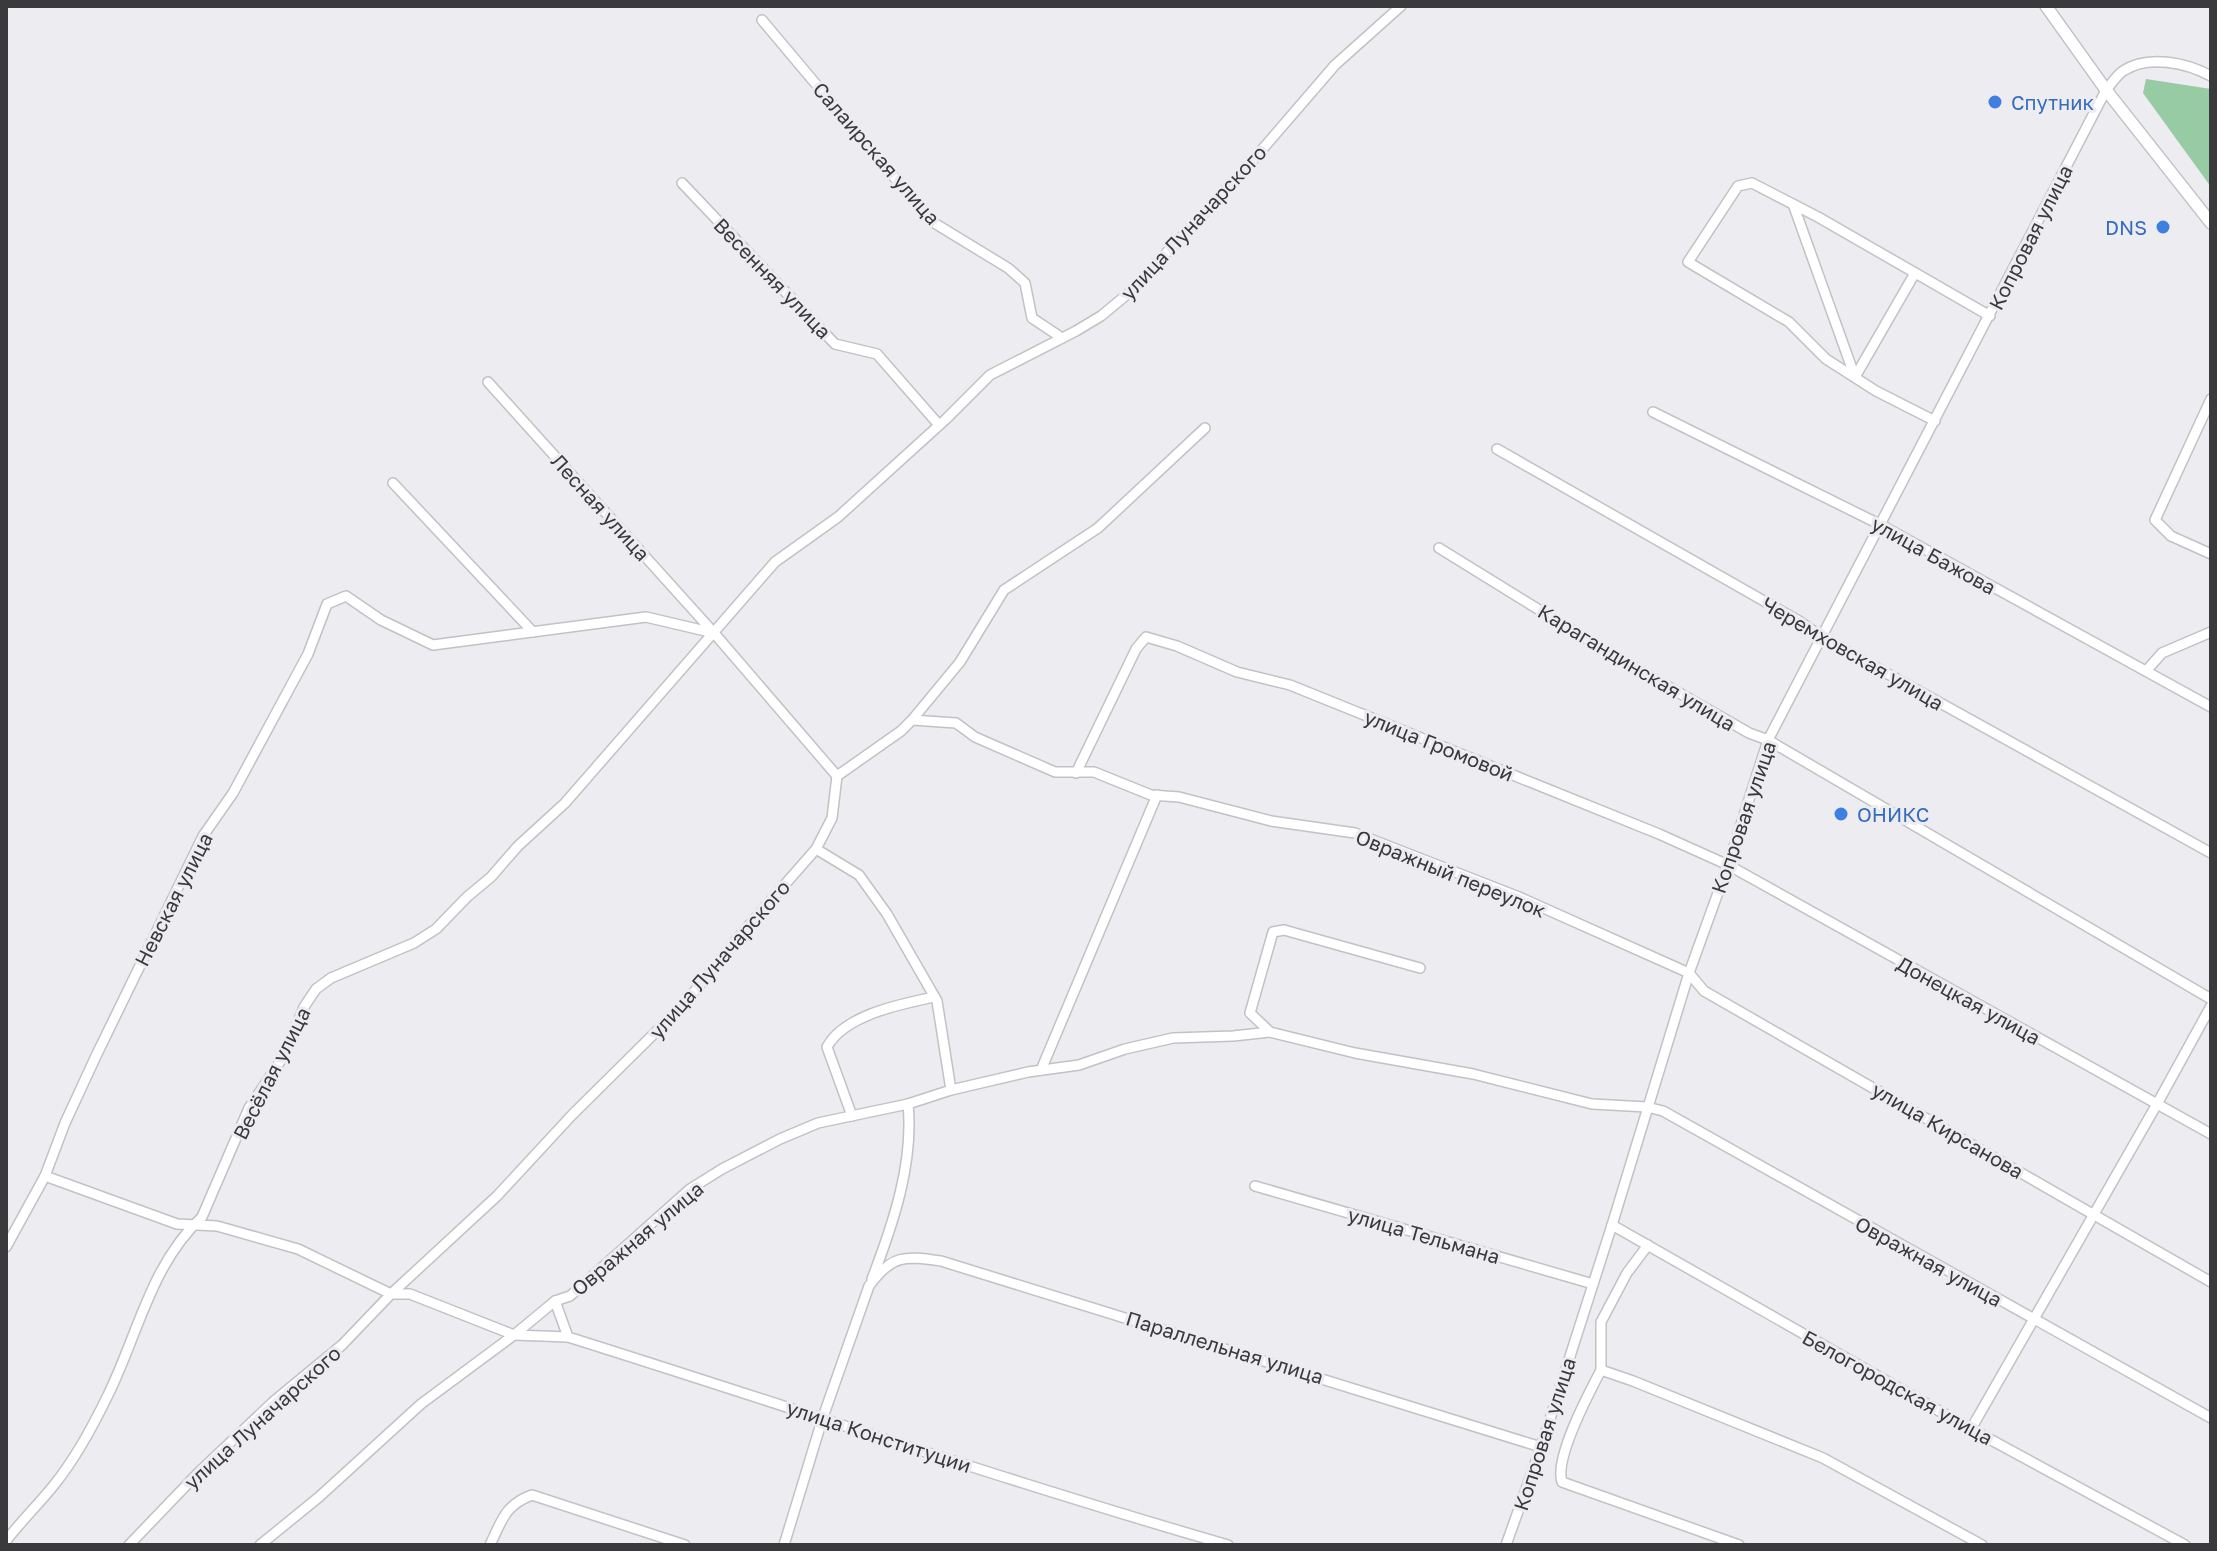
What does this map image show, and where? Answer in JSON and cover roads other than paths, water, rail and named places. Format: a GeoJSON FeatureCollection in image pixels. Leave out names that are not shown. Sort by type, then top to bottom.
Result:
{"type":"FeatureCollection","features":[{"type":"Feature","properties":{"kind":"street","name":"улица Луначарского"},"geometry":{"type":"LineString","coordinates":[[714,633],[775,562],[838,517],[990,375],[1101,316],[1130,292],[1254,159],[1335,65],[1401,6]]}},
{"type":"Feature","properties":{"kind":"street"},"geometry":{"type":"LineString","coordinates":[[2046,6],[2106,90],[2211,223]]}},
{"type":"Feature","properties":{"kind":"street","name":"Салаирская улица"},"geometry":{"type":"LineString","coordinates":[[762,20],[931,221],[1008,268],[1025,283],[1032,318],[1062,338]]}},
{"type":"Feature","properties":{"kind":"street"},"geometry":{"type":"LineString","coordinates":[[2106,90],[2122,71],[2149,60],[2198,69],[2211,76]]}},
{"type":"Feature","properties":{"kind":"street","name":"Копровая улица"},"geometry":{"type":"LineString","coordinates":[[1506,1545],[1541,1447],[1689,973],[1768,740],[2106,90]]}},
{"type":"Feature","properties":{"kind":"street","name":"Весенняя улица"},"geometry":{"type":"LineString","coordinates":[[682,183],[835,344],[877,354],[939,425]]}},
{"type":"Feature","properties":{"kind":"street"},"geometry":{"type":"LineString","coordinates":[[1935,421],[1826,359],[1789,322],[1688,262],[1738,186],[1752,183],[1990,316]]}},
{"type":"Feature","properties":{"kind":"street"},"geometry":{"type":"LineString","coordinates":[[1793,204],[1855,377]]}},
{"type":"Feature","properties":{"kind":"street"},"geometry":{"type":"LineString","coordinates":[[1855,377],[1915,273]]}},
{"type":"Feature","properties":{"kind":"street","name":"Лесная улица"},"geometry":{"type":"LineString","coordinates":[[488,382],[714,633],[837,776]]}},
{"type":"Feature","properties":{"kind":"street"},"geometry":{"type":"LineString","coordinates":[[2211,399],[2155,520],[2171,536],[2211,554]]}},
{"type":"Feature","properties":{"kind":"street","name":"улица Бажова"},"geometry":{"type":"LineString","coordinates":[[1653,412],[1881,525],[2211,707]]}},
{"type":"Feature","properties":{"kind":"street"},"geometry":{"type":"LineString","coordinates":[[837,776],[912,720],[960,662],[1004,590],[1098,528],[1205,428]]}},
{"type":"Feature","properties":{"kind":"street","name":"Черемховская улица"},"geometry":{"type":"LineString","coordinates":[[1497,449],[1799,621],[1823,638],[2211,853]]}},
{"type":"Feature","properties":{"kind":"street"},"geometry":{"type":"LineString","coordinates":[[393,483],[533,632],[646,617],[714,633]]}},
{"type":"Feature","properties":{"kind":"street","name":"Карагандинская улица"},"geometry":{"type":"LineString","coordinates":[[1439,548],[1628,663],[1749,733],[1768,740],[2211,999]]}},
{"type":"Feature","properties":{"kind":"street","name":"Невская улица"},"geometry":{"type":"LineString","coordinates":[[6,1247],[45,1176],[96,1056],[203,836],[233,793],[308,654],[327,604],[346,596],[381,620],[433,645],[533,632]]}},
{"type":"Feature","properties":{"kind":"street"},"geometry":{"type":"LineString","coordinates":[[2146,671],[2162,653],[2211,632]]}},
{"type":"Feature","properties":{"kind":"street","name":"Весёлая улица"},"geometry":{"type":"LineString","coordinates":[[6,1541],[55,1484],[77,1451],[109,1394],[155,1283],[167,1260],[202,1217],[249,1108],[285,1054],[304,1007],[316,989],[331,978],[414,943],[436,929],[565,803],[714,633]]}},
{"type":"Feature","properties":{"kind":"street","name":"улица Громовой"},"geometry":{"type":"LineString","coordinates":[[1076,773],[1136,649],[1146,637],[1177,646],[1237,672],[1290,685],[1659,834],[1728,865]]}},
{"type":"Feature","properties":{"kind":"street","name":"Овражный переулок"},"geometry":{"type":"LineString","coordinates":[[912,720],[956,723],[975,737],[1055,772],[1094,772],[1154,795],[1179,797],[1271,821],[1355,833],[1519,897],[1689,973]]}},
{"type":"Feature","properties":{"kind":"street","name":"улица Луначарского"},"geometry":{"type":"LineString","coordinates":[[129,1545],[210,1461],[273,1402],[342,1345],[391,1294],[497,1196],[572,1115],[685,1003],[816,849],[832,818],[837,776]]}},
{"type":"Feature","properties":{"kind":"street"},"geometry":{"type":"LineString","coordinates":[[1041,1070],[1154,795]]}},
{"type":"Feature","properties":{"kind":"street"},"geometry":{"type":"LineString","coordinates":[[816,849],[859,875],[887,914],[937,1001],[951,1090]]}},
{"type":"Feature","properties":{"kind":"street","name":"Донецкая улица"},"geometry":{"type":"LineString","coordinates":[[1728,865],[2211,1134]]}},
{"type":"Feature","properties":{"kind":"street"},"geometry":{"type":"LineString","coordinates":[[1270,1032],[1250,1013],[1273,932],[1284,930],[1420,968]]}},
{"type":"Feature","properties":{"kind":"street","name":"улица Кирсанова"},"geometry":{"type":"LineString","coordinates":[[1689,973],[1704,991],[2211,1282]]}},
{"type":"Feature","properties":{"kind":"street"},"geometry":{"type":"LineString","coordinates":[[852,1116],[827,1047],[834,1034],[887,1007],[934,997]]}},
{"type":"Feature","properties":{"kind":"street"},"geometry":{"type":"LineString","coordinates":[[1971,1429],[2211,1006]]}},
{"type":"Feature","properties":{"kind":"street","name":"Овражная улица"},"geometry":{"type":"LineString","coordinates":[[260,1545],[319,1497],[421,1404],[555,1301],[570,1296],[690,1189],[722,1169],[818,1123],[1041,1070],[1079,1065],[1125,1049],[1173,1038],[1270,1032],[1355,1053],[1473,1074],[1592,1104],[1647,1107],[1663,1111],[2211,1418]]}},
{"type":"Feature","properties":{"kind":"street"},"geometry":{"type":"LineString","coordinates":[[784,1545],[823,1417],[883,1251],[911,1141],[908,1104]]}},
{"type":"Feature","properties":{"kind":"street","name":"улица Конституции"},"geometry":{"type":"LineString","coordinates":[[45,1176],[177,1224],[217,1226],[298,1249],[391,1294],[410,1294],[514,1335],[568,1337],[1078,1502],[1228,1545]]}},
{"type":"Feature","properties":{"kind":"street","name":"улица Тельмана"},"geometry":{"type":"LineString","coordinates":[[1255,1186],[1593,1284]]}},
{"type":"Feature","properties":{"kind":"street","name":"Белогородская улица"},"geometry":{"type":"LineString","coordinates":[[1612,1225],[1971,1429],[2185,1545]]}},
{"type":"Feature","properties":{"kind":"street"},"geometry":{"type":"LineString","coordinates":[[1648,1245],[1627,1273],[1601,1322],[1601,1370],[1582,1405],[1563,1457],[1560,1476],[1562,1482],[1739,1545]]}},
{"type":"Feature","properties":{"kind":"street","name":"Параллельная улица"},"geometry":{"type":"LineString","coordinates":[[869,1286],[895,1260],[907,1256],[941,1261],[1541,1447]]}},
{"type":"Feature","properties":{"kind":"street"},"geometry":{"type":"LineString","coordinates":[[555,1301],[568,1337]]}},
{"type":"Feature","properties":{"kind":"street"},"geometry":{"type":"LineString","coordinates":[[1601,1370],[1823,1458],[1982,1545]]}},
{"type":"Feature","properties":{"kind":"street"},"geometry":{"type":"LineString","coordinates":[[490,1545],[508,1509],[532,1495],[685,1545]]}},
{"type":"Feature","properties":{"kind":"place","name":"Спутник"},"geometry":{"type":"Point","coordinates":[1995,102]}},
{"type":"Feature","properties":{"kind":"place","name":"DNS"},"geometry":{"type":"Point","coordinates":[2163,227]}},
{"type":"Feature","properties":{"kind":"place","name":"ОНИКС"},"geometry":{"type":"Point","coordinates":[1841,814]}}]}
